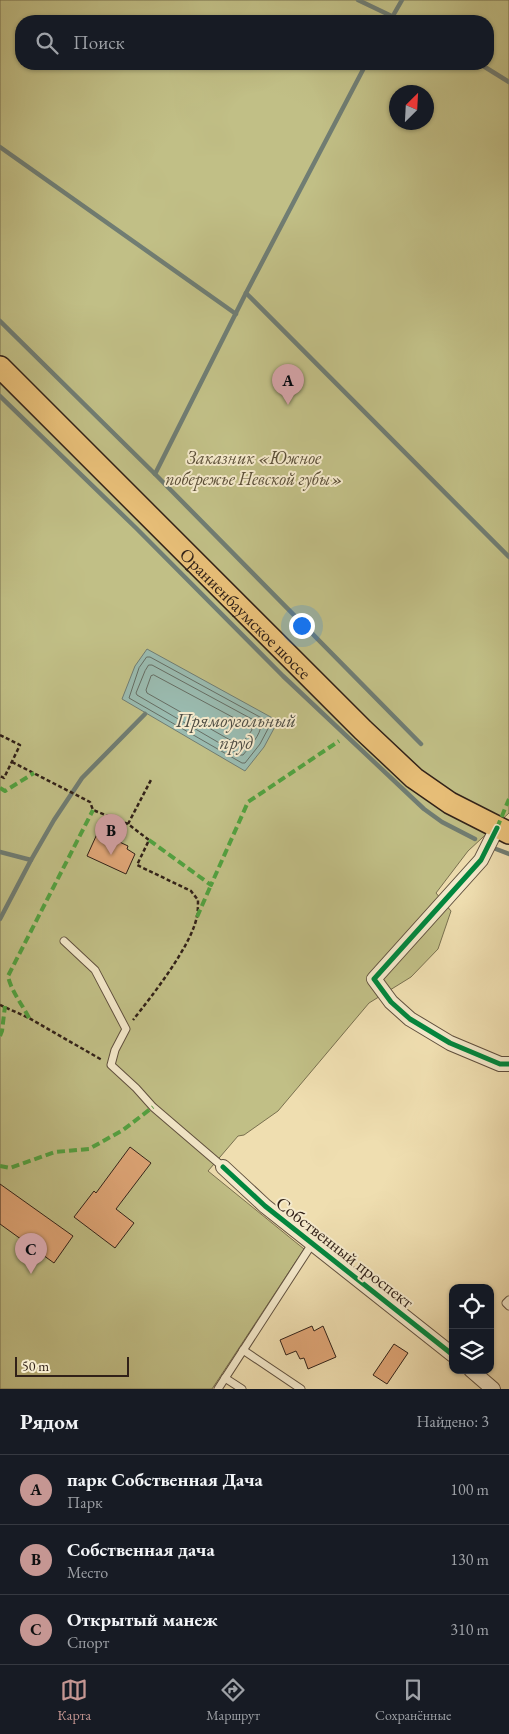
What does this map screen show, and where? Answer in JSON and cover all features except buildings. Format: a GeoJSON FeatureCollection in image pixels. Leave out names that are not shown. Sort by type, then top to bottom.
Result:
{"type":"FeatureCollection","features":[{"type":"Feature","properties":{"kind":"main road","name":"Ораниенбаумское шоссе"},"geometry":{"type":"LineString","coordinates":[[0,367],[349,716],[414,778],[450,803],[503,831]]}},
{"type":"Feature","properties":{"kind":"street"},"geometry":{"type":"LineString","coordinates":[[503,831],[481,860],[374,979],[391,1002],[410,1019],[450,1043],[500,1064],[509,1064]]}},
{"type":"Feature","properties":{"kind":"street","name":"Собственный проспект"},"geometry":{"type":"LineString","coordinates":[[223,1167],[312,1244],[449,1352]]}},
{"type":"Feature","properties":{"kind":"street"},"geometry":{"type":"LineString","coordinates":[[475,1374],[485,1385]]}},
{"type":"Feature","properties":{"kind":"lane"},"geometry":{"type":"LineString","coordinates":[[64,941],[95,970],[126,1029],[115,1050],[110,1065],[136,1088],[153,1107],[223,1167]]}},
{"type":"Feature","properties":{"kind":"lane"},"geometry":{"type":"LineString","coordinates":[[218,1389],[312,1244]]}},
{"type":"Feature","properties":{"kind":"lane"},"geometry":{"type":"LineString","coordinates":[[509,1300],[506,1303],[509,1306]]}},
{"type":"Feature","properties":{"kind":"lane"},"geometry":{"type":"LineString","coordinates":[[243,1350],[301,1389]]}},
{"type":"Feature","properties":{"kind":"lane"},"geometry":{"type":"LineString","coordinates":[[225,1378],[242,1389]]}},
{"type":"Feature","properties":{"kind":"path"},"geometry":{"type":"LineString","coordinates":[[0,735],[20,745],[4,778],[0,776]]}},
{"type":"Feature","properties":{"kind":"path"},"geometry":{"type":"LineString","coordinates":[[12,762],[90,802],[93,810],[128,824],[149,840],[137,865],[191,891],[198,900],[197,917],[190,936],[160,984],[126,1029]]}},
{"type":"Feature","properties":{"kind":"path"},"geometry":{"type":"LineString","coordinates":[[128,824],[152,778]]}},
{"type":"Feature","properties":{"kind":"path"},"geometry":{"type":"LineString","coordinates":[[0,1006],[5,1006],[29,1018],[110,1065]]}},
{"type":"Feature","properties":{"kind":"green space","name":"Заказник «Южное побережье Невской губы»"},"geometry":{"type":"Polygon","coordinates":[[[0,0],[509,0],[509,813],[468,851],[436,893],[451,911],[438,949],[411,977],[369,1003],[278,1111],[244,1135],[238,1136],[208,1171],[304,1249],[212,1389],[0,1389],[0,0]]]}},
{"type":"Feature","properties":{"kind":"water","name":"Прямоугольный пруд"},"geometry":{"type":"Polygon","coordinates":[[[147,649],[278,721],[264,747],[245,771],[122,699],[135,666],[147,649]]]}},
{"type":"Feature","properties":{"kind":"waterway"},"geometry":{"type":"LineString","coordinates":[[358,0],[389,15]]}},
{"type":"Feature","properties":{"kind":"waterway"},"geometry":{"type":"LineString","coordinates":[[393,15],[402,0]]}},
{"type":"Feature","properties":{"kind":"waterway"},"geometry":{"type":"LineString","coordinates":[[155,474],[246,293],[363,70]]}},
{"type":"Feature","properties":{"kind":"waterway"},"geometry":{"type":"LineString","coordinates":[[490,70],[509,82]]}},
{"type":"Feature","properties":{"kind":"waterway"},"geometry":{"type":"LineString","coordinates":[[0,147],[236,314]]}},
{"type":"Feature","properties":{"kind":"waterway"},"geometry":{"type":"LineString","coordinates":[[246,293],[509,557]]}},
{"type":"Feature","properties":{"kind":"waterway"},"geometry":{"type":"LineString","coordinates":[[0,321],[155,474],[421,744]]}},
{"type":"Feature","properties":{"kind":"waterway"},"geometry":{"type":"LineString","coordinates":[[0,396],[136,528],[283,676],[424,809],[442,822],[475,839]]}},
{"type":"Feature","properties":{"kind":"waterway"},"geometry":{"type":"LineString","coordinates":[[0,919],[54,820],[82,778],[145,714]]}},
{"type":"Feature","properties":{"kind":"waterway"},"geometry":{"type":"LineString","coordinates":[[496,849],[509,854]]}},
{"type":"Feature","properties":{"kind":"waterway"},"geometry":{"type":"LineString","coordinates":[[0,852],[31,860]]}},
{"type":"Feature","properties":{"kind":"marked path"},"geometry":{"type":"LineString","coordinates":[[149,840],[211,885],[248,802],[339,741]]}},
{"type":"Feature","properties":{"kind":"marked path"},"geometry":{"type":"LineString","coordinates":[[0,788],[5,791],[34,773]]}},
{"type":"Feature","properties":{"kind":"marked path"},"geometry":{"type":"LineString","coordinates":[[497,828],[509,799]]}},
{"type":"Feature","properties":{"kind":"marked path"},"geometry":{"type":"LineString","coordinates":[[29,1018],[14,992],[8,976],[93,810]]}},
{"type":"Feature","properties":{"kind":"marked path"},"geometry":{"type":"LineString","coordinates":[[197,917],[211,885]]}},
{"type":"Feature","properties":{"kind":"marked path"},"geometry":{"type":"LineString","coordinates":[[0,1036],[5,1006]]}},
{"type":"Feature","properties":{"kind":"marked path"},"geometry":{"type":"LineString","coordinates":[[0,1166],[10,1168],[55,1152],[89,1149],[123,1130],[153,1107]]}},
{"type":"Feature","properties":{"kind":"cycle path"},"geometry":{"type":"LineString","coordinates":[[497,828],[481,860],[374,979],[391,1002],[410,1019],[450,1043],[500,1064],[509,1064]]}},
{"type":"Feature","properties":{"kind":"cycle path"},"geometry":{"type":"LineString","coordinates":[[223,1167],[265,1206],[449,1352]]}},
{"type":"Feature","properties":{"kind":"place","name":"парк Собственная Дача"},"geometry":{"type":"Point","coordinates":[288,405]}},
{"type":"Feature","properties":{"kind":"place","name":"Собственная дача"},"geometry":{"type":"Point","coordinates":[111,855]}},
{"type":"Feature","properties":{"kind":"place","name":"Открытый манеж"},"geometry":{"type":"Point","coordinates":[31,1274]}}]}
